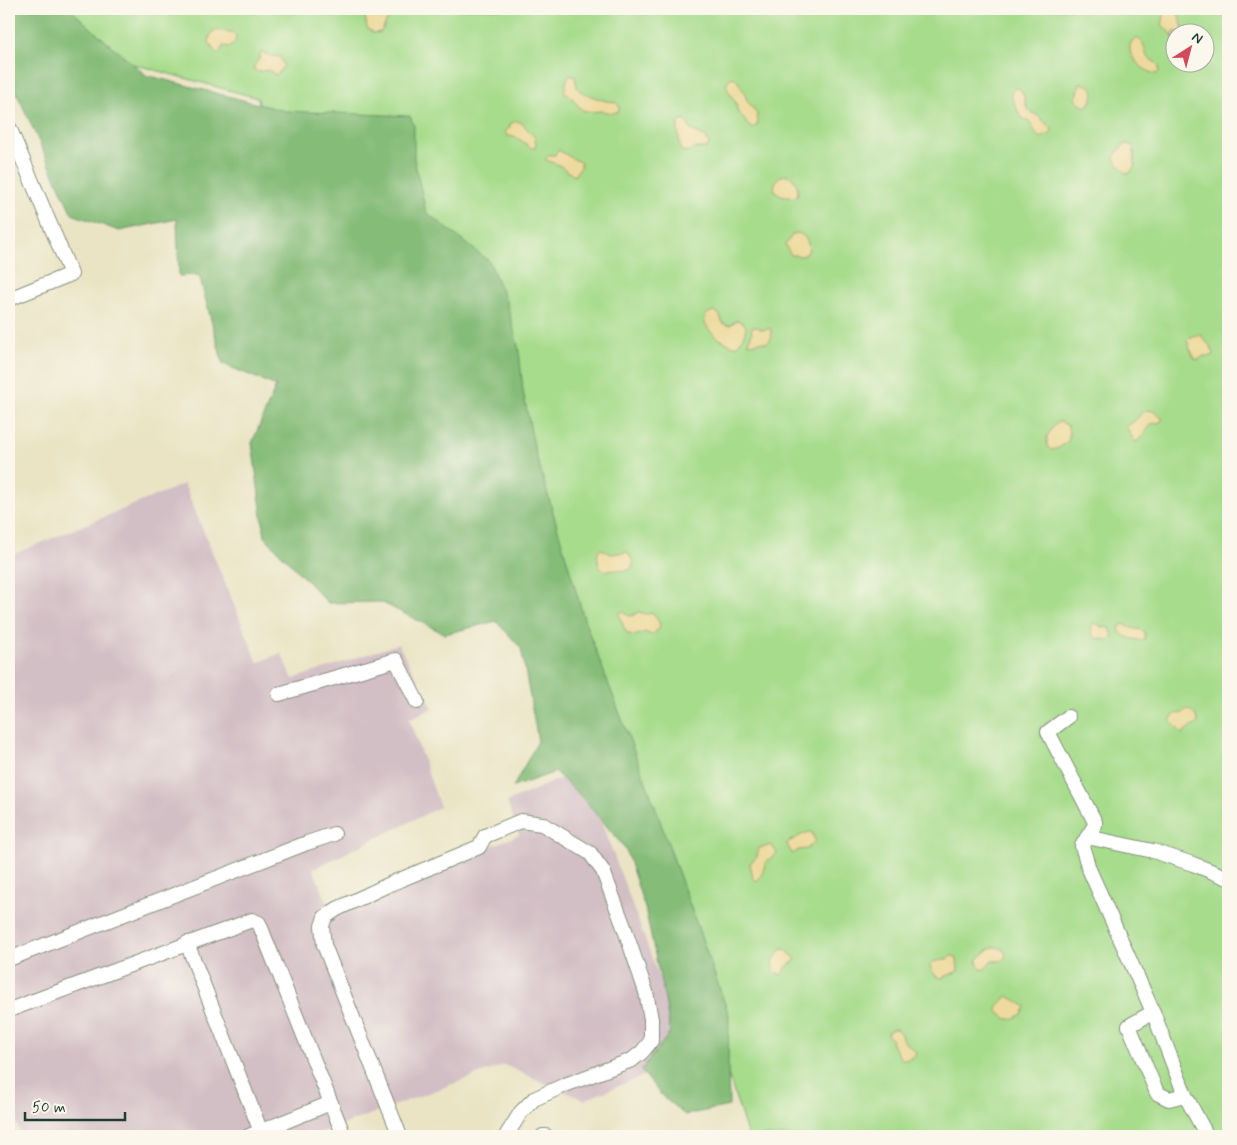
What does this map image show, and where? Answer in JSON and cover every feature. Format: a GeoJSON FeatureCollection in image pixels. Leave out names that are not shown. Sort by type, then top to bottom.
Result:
{"type":"FeatureCollection","features":[{"type":"Feature","properties":{"kind":"street"},"geometry":{"type":"LineString","coordinates":[[9,127],[71,274],[9,299]]}},
{"type":"Feature","properties":{"kind":"street"},"geometry":{"type":"LineString","coordinates":[[279,694],[396,660],[417,702]]}},
{"type":"Feature","properties":{"kind":"street"},"geometry":{"type":"LineString","coordinates":[[1068,717],[1048,732],[1095,822],[1084,842],[1089,869],[1153,1012],[1185,1095],[1207,1136]]}},
{"type":"Feature","properties":{"kind":"street"},"geometry":{"type":"LineString","coordinates":[[400,1136],[324,945],[322,926],[325,917],[336,909],[390,884],[479,847],[485,836],[521,821],[542,824],[590,853],[603,871],[646,992],[652,1019],[651,1041],[632,1060],[565,1085],[534,1100],[521,1112],[506,1136]]}},
{"type":"Feature","properties":{"kind":"street"},"geometry":{"type":"LineString","coordinates":[[9,959],[306,843],[334,834]]}},
{"type":"Feature","properties":{"kind":"street"},"geometry":{"type":"LineString","coordinates":[[1084,842],[1153,851],[1228,878]]}},
{"type":"Feature","properties":{"kind":"street"},"geometry":{"type":"LineString","coordinates":[[9,1010],[252,920],[259,923],[344,1136]]}},
{"type":"Feature","properties":{"kind":"street"},"geometry":{"type":"LineString","coordinates":[[187,944],[255,1134],[331,1103]]}},
{"type":"Feature","properties":{"kind":"street"},"geometry":{"type":"LineString","coordinates":[[1153,1012],[1129,1026],[1156,1093],[1169,1099],[1185,1095]]}},
{"type":"Feature","properties":{"kind":"shaded area"},"geometry":{"type":"Polygon","coordinates":[[[184,484],[258,663],[281,653],[293,679],[398,644],[433,708],[409,719],[440,807],[313,869],[330,909],[519,835],[507,802],[582,769],[677,1026],[671,1065],[584,1100],[504,1065],[312,1136],[22,1136],[9,1106],[9,556],[184,484]]]}},
{"type":"Feature","properties":{"kind":"green space"},"geometry":{"type":"Polygon","coordinates":[[[9,9],[70,9],[146,75],[285,111],[410,116],[414,126],[414,159],[426,212],[489,261],[507,304],[519,350],[523,391],[535,451],[585,622],[653,801],[729,1015],[729,1106],[685,1115],[662,1096],[641,1070],[670,1033],[666,1005],[645,908],[625,848],[580,795],[555,772],[513,787],[538,741],[521,648],[496,621],[445,634],[381,602],[328,603],[265,537],[252,443],[276,386],[223,364],[199,275],[179,276],[177,219],[119,231],[72,214],[9,76],[9,9]]]}},
{"type":"Feature","properties":{"kind":"green space"},"geometry":{"type":"Polygon","coordinates":[[[15,9],[1228,9],[1228,1136],[748,1136],[508,387],[300,373],[258,98],[111,58],[15,9]]]}},
{"type":"Feature","properties":{"kind":"sand"},"geometry":{"type":"Polygon","coordinates":[[[369,9],[391,9],[392,11],[381,32],[374,33],[367,28],[365,17],[369,9]]]}},
{"type":"Feature","properties":{"kind":"sand"},"geometry":{"type":"Polygon","coordinates":[[[1163,9],[1177,9],[1181,22],[1164,22],[1164,27],[1162,25],[1163,9]]]}},
{"type":"Feature","properties":{"kind":"sand"},"geometry":{"type":"Polygon","coordinates":[[[214,30],[232,32],[236,36],[235,42],[230,47],[223,46],[220,53],[215,52],[209,43],[210,36],[214,30]]]}},
{"type":"Feature","properties":{"kind":"sand"},"geometry":{"type":"Polygon","coordinates":[[[1136,38],[1142,41],[1149,58],[1159,66],[1157,74],[1145,70],[1134,60],[1130,48],[1131,43],[1136,38]]]}},
{"type":"Feature","properties":{"kind":"sand"},"geometry":{"type":"Polygon","coordinates":[[[261,52],[280,57],[284,66],[277,75],[268,70],[258,72],[254,70],[261,52]]]}},
{"type":"Feature","properties":{"kind":"sand"},"geometry":{"type":"Polygon","coordinates":[[[570,75],[575,77],[580,91],[606,101],[615,102],[619,106],[619,111],[614,113],[582,110],[564,92],[570,75]]]}},
{"type":"Feature","properties":{"kind":"sand"},"geometry":{"type":"Polygon","coordinates":[[[733,77],[737,80],[747,100],[757,114],[758,123],[752,128],[737,112],[736,105],[728,89],[727,82],[733,77]]]}},
{"type":"Feature","properties":{"kind":"sand"},"geometry":{"type":"Polygon","coordinates":[[[1080,83],[1088,85],[1094,91],[1091,102],[1086,107],[1075,99],[1080,83]]]}},
{"type":"Feature","properties":{"kind":"sand"},"geometry":{"type":"Polygon","coordinates":[[[1016,87],[1023,93],[1027,108],[1052,129],[1051,134],[1044,137],[1036,135],[1031,124],[1021,117],[1011,95],[1016,87]]]}},
{"type":"Feature","properties":{"kind":"sand"},"geometry":{"type":"Polygon","coordinates":[[[685,120],[691,130],[705,136],[709,144],[707,148],[681,151],[678,125],[681,121],[685,120]]]}},
{"type":"Feature","properties":{"kind":"sand"},"geometry":{"type":"Polygon","coordinates":[[[517,121],[535,137],[535,148],[531,148],[521,140],[506,134],[505,132],[511,123],[517,121]]]}},
{"type":"Feature","properties":{"kind":"sand"},"geometry":{"type":"Polygon","coordinates":[[[1123,145],[1133,146],[1135,164],[1129,174],[1122,170],[1114,159],[1123,145]]]}},
{"type":"Feature","properties":{"kind":"sand"},"geometry":{"type":"Polygon","coordinates":[[[558,150],[581,163],[574,176],[559,165],[546,160],[549,155],[555,155],[558,150]]]}},
{"type":"Feature","properties":{"kind":"sand"},"geometry":{"type":"Polygon","coordinates":[[[788,175],[793,179],[798,188],[795,198],[781,195],[774,189],[778,178],[788,175]]]}},
{"type":"Feature","properties":{"kind":"sand"},"geometry":{"type":"Polygon","coordinates":[[[798,233],[808,243],[808,252],[803,256],[791,255],[785,245],[793,234],[798,233]]]}},
{"type":"Feature","properties":{"kind":"sand"},"geometry":{"type":"Polygon","coordinates":[[[714,311],[719,314],[723,323],[727,325],[737,320],[746,326],[743,337],[736,346],[718,338],[708,328],[705,316],[714,311]]]}},
{"type":"Feature","properties":{"kind":"sand"},"geometry":{"type":"Polygon","coordinates":[[[752,327],[763,330],[770,328],[770,340],[766,343],[749,344],[752,327]]]}},
{"type":"Feature","properties":{"kind":"sand"},"geometry":{"type":"Polygon","coordinates":[[[1196,335],[1201,335],[1209,344],[1214,353],[1213,356],[1195,359],[1187,340],[1196,335]]]}},
{"type":"Feature","properties":{"kind":"sand"},"geometry":{"type":"Polygon","coordinates":[[[1148,410],[1153,411],[1162,420],[1152,424],[1135,442],[1126,427],[1148,410]]]}},
{"type":"Feature","properties":{"kind":"sand"},"geometry":{"type":"Polygon","coordinates":[[[1060,421],[1068,426],[1069,439],[1060,447],[1051,450],[1047,446],[1047,436],[1053,426],[1060,421]]]}},
{"type":"Feature","properties":{"kind":"sand"},"geometry":{"type":"Polygon","coordinates":[[[602,549],[611,554],[627,552],[632,559],[632,568],[628,570],[603,570],[599,565],[597,556],[599,550],[602,549]]]}},
{"type":"Feature","properties":{"kind":"sand"},"geometry":{"type":"Polygon","coordinates":[[[623,611],[629,616],[638,612],[653,613],[659,622],[660,628],[652,635],[645,632],[637,635],[628,634],[619,614],[623,611]]]}},
{"type":"Feature","properties":{"kind":"sand"},"geometry":{"type":"Polygon","coordinates":[[[1093,623],[1110,628],[1112,638],[1108,640],[1095,638],[1092,631],[1093,623]]]}},
{"type":"Feature","properties":{"kind":"sand"},"geometry":{"type":"Polygon","coordinates":[[[1123,624],[1145,632],[1145,639],[1142,641],[1123,635],[1119,629],[1123,624]]]}},
{"type":"Feature","properties":{"kind":"sand"},"geometry":{"type":"Polygon","coordinates":[[[1187,709],[1194,714],[1198,722],[1182,734],[1170,720],[1175,714],[1183,713],[1187,709]]]}},
{"type":"Feature","properties":{"kind":"sand"},"geometry":{"type":"Polygon","coordinates":[[[809,832],[813,833],[815,842],[807,849],[799,850],[792,854],[787,844],[788,842],[809,832]]]}},
{"type":"Feature","properties":{"kind":"sand"},"geometry":{"type":"Polygon","coordinates":[[[772,845],[777,853],[766,862],[761,877],[756,881],[753,878],[750,863],[757,857],[759,848],[772,845]]]}},
{"type":"Feature","properties":{"kind":"sand"},"geometry":{"type":"Polygon","coordinates":[[[993,947],[1003,949],[1006,955],[1005,958],[1001,961],[992,961],[985,969],[981,969],[978,966],[977,960],[993,947]]]}},
{"type":"Feature","properties":{"kind":"sand"},"geometry":{"type":"Polygon","coordinates":[[[783,949],[787,950],[796,959],[780,975],[774,971],[773,961],[783,949]]]}},
{"type":"Feature","properties":{"kind":"sand"},"geometry":{"type":"Polygon","coordinates":[[[951,956],[957,958],[958,971],[942,978],[937,977],[930,965],[951,956]]]}},
{"type":"Feature","properties":{"kind":"sand"},"geometry":{"type":"Polygon","coordinates":[[[1007,996],[1026,1007],[1022,1014],[1012,1019],[1007,1019],[997,1011],[998,1006],[1007,996]]]}},
{"type":"Feature","properties":{"kind":"sand"},"geometry":{"type":"Polygon","coordinates":[[[893,1029],[900,1033],[903,1040],[916,1052],[915,1056],[905,1060],[900,1058],[887,1034],[893,1029]]]}}]}
